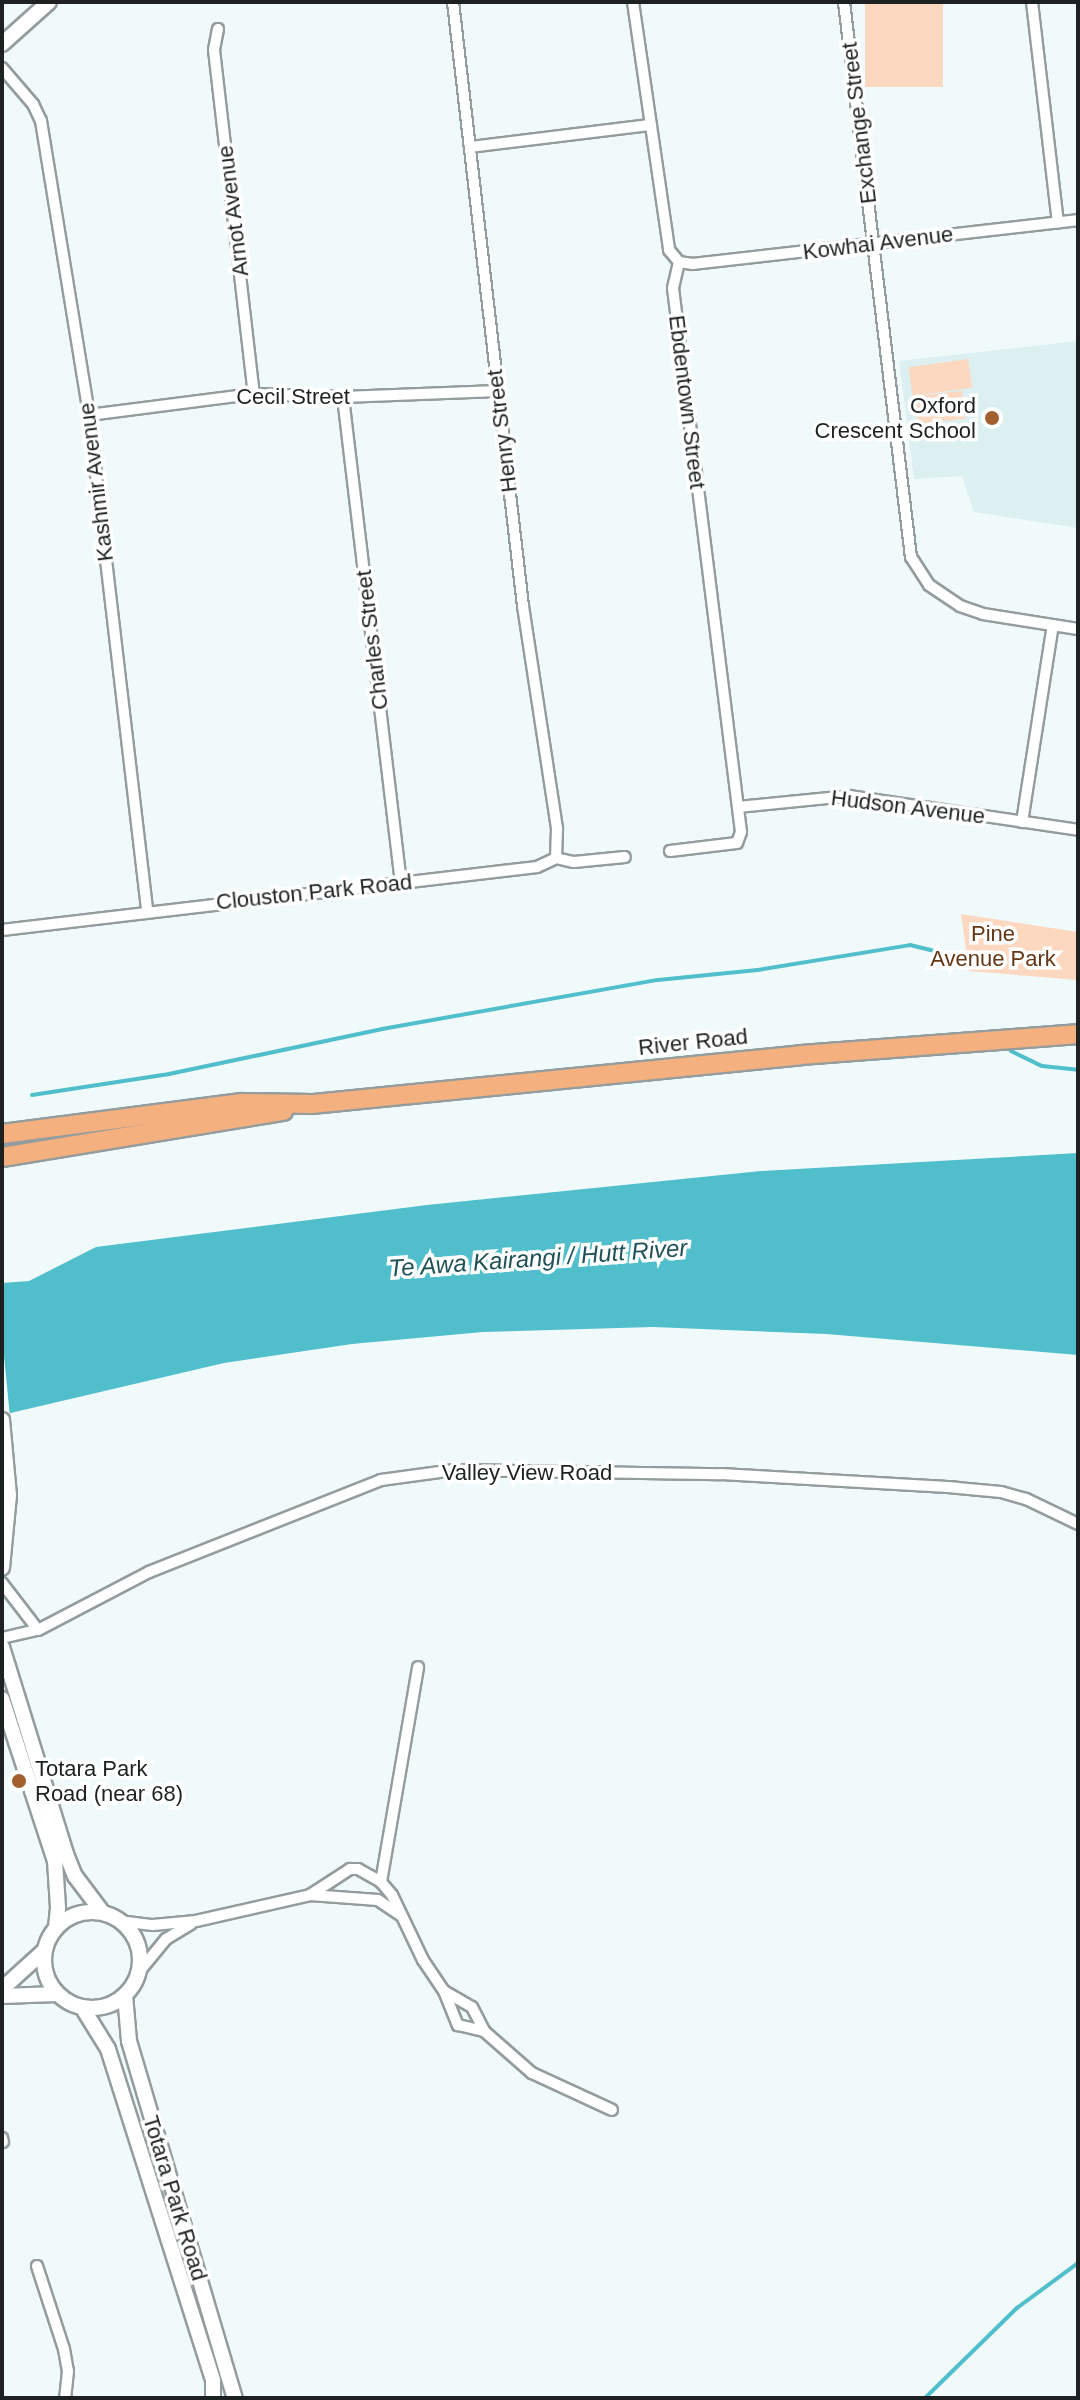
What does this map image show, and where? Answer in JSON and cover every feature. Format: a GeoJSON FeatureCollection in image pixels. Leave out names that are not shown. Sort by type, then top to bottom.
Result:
{"type":"FeatureCollection","features":[{"type":"Feature","properties":{"kind":"highway","name":"River Road"},"geometry":{"type":"LineString","coordinates":[[2,1134],[242,1103],[313,1104],[830,1052],[1078,1034]]}},
{"type":"Feature","properties":{"kind":"highway","name":"River Road"},"geometry":{"type":"LineString","coordinates":[[2,1157],[250,1118],[313,1104]]}},
{"type":"Feature","properties":{"kind":"street"},"geometry":{"type":"LineString","coordinates":[[2,44],[49,2]]}},
{"type":"Feature","properties":{"kind":"street","name":"Henry Street"},"geometry":{"type":"LineString","coordinates":[[453,2],[540,731],[557,829],[556,858]]}},
{"type":"Feature","properties":{"kind":"street","name":"Ebdentown Street"},"geometry":{"type":"LineString","coordinates":[[633,2],[669,250],[679,262],[673,288],[741,832],[737,843],[670,851]]}},
{"type":"Feature","properties":{"kind":"street","name":"Exchange Street"},"geometry":{"type":"LineString","coordinates":[[844,2],[911,557],[929,585],[960,606],[1078,629]]}},
{"type":"Feature","properties":{"kind":"street"},"geometry":{"type":"LineString","coordinates":[[1032,2],[1058,222]]}},
{"type":"Feature","properties":{"kind":"street","name":"Arnot Avenue"},"geometry":{"type":"LineString","coordinates":[[218,29],[214,50],[254,394]]}},
{"type":"Feature","properties":{"kind":"street","name":"Kashmir Avenue"},"geometry":{"type":"LineString","coordinates":[[2,68],[33,104],[41,121],[89,415],[147,911]]}},
{"type":"Feature","properties":{"kind":"street"},"geometry":{"type":"LineString","coordinates":[[470,147],[649,125]]}},
{"type":"Feature","properties":{"kind":"street","name":"Kowhai Avenue"},"geometry":{"type":"LineString","coordinates":[[679,262],[687,265],[1078,220]]}},
{"type":"Feature","properties":{"kind":"street","name":"Cecil Street"},"geometry":{"type":"LineString","coordinates":[[89,415],[254,394],[343,397],[498,391]]}},
{"type":"Feature","properties":{"kind":"street","name":"Charles Street"},"geometry":{"type":"LineString","coordinates":[[343,397],[401,883]]}},
{"type":"Feature","properties":{"kind":"street"},"geometry":{"type":"LineString","coordinates":[[1022,822],[1053,625]]}},
{"type":"Feature","properties":{"kind":"street","name":"Hudson Avenue"},"geometry":{"type":"LineString","coordinates":[[738,807],[849,796],[1078,830]]}},
{"type":"Feature","properties":{"kind":"street","name":"Clouston Park Road"},"geometry":{"type":"LineString","coordinates":[[2,930],[537,867],[556,858],[574,862],[625,857]]}},
{"type":"Feature","properties":{"kind":"street"},"geometry":{"type":"LineString","coordinates":[[2,1420],[9,1495],[2,1568]]}},
{"type":"Feature","properties":{"kind":"street","name":"Valley View Road"},"geometry":{"type":"LineString","coordinates":[[2,1638],[38,1630],[149,1572],[381,1480],[454,1470],[721,1474],[948,1487],[1001,1492],[1026,1499],[1078,1524]]}},
{"type":"Feature","properties":{"kind":"street"},"geometry":{"type":"LineString","coordinates":[[2,1583],[38,1630]]}},
{"type":"Feature","properties":{"kind":"street"},"geometry":{"type":"LineString","coordinates":[[2,1647],[66,1854],[75,1876],[103,1913],[119,1921],[153,1925],[196,1921],[310,1895],[378,1900],[400,1915]]}},
{"type":"Feature","properties":{"kind":"street"},"geometry":{"type":"LineString","coordinates":[[381,1882],[418,1667]]}},
{"type":"Feature","properties":{"kind":"street"},"geometry":{"type":"LineString","coordinates":[[2,1699],[55,1861],[58,1908],[56,1928],[45,1950],[2,1989]]}},
{"type":"Feature","properties":{"kind":"street"},"geometry":{"type":"LineString","coordinates":[[310,1895],[350,1869],[358,1869],[381,1882],[392,1895],[423,1960],[444,1991],[458,2025],[484,2031]]}},
{"type":"Feature","properties":{"kind":"street"},"geometry":{"type":"LineString","coordinates":[[56,1928],[77,1914],[103,1913]]}},
{"type":"Feature","properties":{"kind":"street"},"geometry":{"type":"LineString","coordinates":[[119,1921],[137,1944],[138,1973]]}},
{"type":"Feature","properties":{"kind":"street"},"geometry":{"type":"LineString","coordinates":[[2,1996],[57,1994],[82,2007],[105,2007],[125,1995],[138,1973],[166,1939],[196,1921]]}},
{"type":"Feature","properties":{"kind":"street"},"geometry":{"type":"LineString","coordinates":[[45,1950],[45,1974],[57,1994]]}},
{"type":"Feature","properties":{"kind":"street"},"geometry":{"type":"LineString","coordinates":[[444,1991],[472,2007],[484,2031],[532,2073],[612,2110]]}},
{"type":"Feature","properties":{"kind":"street","name":"Totara Park Road"},"geometry":{"type":"LineString","coordinates":[[125,1995],[129,2041],[235,2398]]}},
{"type":"Feature","properties":{"kind":"street","name":"Totara Park Road"},"geometry":{"type":"LineString","coordinates":[[82,2007],[108,2049],[213,2381],[213,2398]]}},
{"type":"Feature","properties":{"kind":"street"},"geometry":{"type":"LineString","coordinates":[[37,2266],[64,2349],[68,2371],[65,2398]]}},
{"type":"Feature","properties":{"kind":"shaded area","name":"Oxford Crescent School"},"geometry":{"type":"Polygon","coordinates":[[[1078,341],[1078,528],[974,512],[962,476],[914,479],[899,361],[1078,341]]]}},
{"type":"Feature","properties":{"kind":"green space"},"geometry":{"type":"Polygon","coordinates":[[[865,2],[943,2],[943,87],[865,87],[865,2]]]}},
{"type":"Feature","properties":{"kind":"green space"},"geometry":{"type":"Polygon","coordinates":[[[968,359],[972,388],[913,396],[909,367],[968,359]]]}},
{"type":"Feature","properties":{"kind":"green space"},"geometry":{"type":"Polygon","coordinates":[[[962,391],[965,419],[918,424],[915,396],[962,391]]]}},
{"type":"Feature","properties":{"kind":"green space","name":"Pine Avenue Park"},"geometry":{"type":"Polygon","coordinates":[[[961,914],[1078,932],[1078,980],[969,971],[961,914]]]}},
{"type":"Feature","properties":{"kind":"water","name":"Te Awa Kairangi / Hutt River"},"geometry":{"type":"Polygon","coordinates":[[[1078,1153],[1078,1355],[826,1334],[653,1327],[483,1332],[352,1344],[224,1363],[2,1415],[2,1283],[29,1281],[96,1247],[427,1205],[761,1171],[1078,1153]]]}},
{"type":"Feature","properties":{"kind":"pier"},"geometry":{"type":"Polygon","coordinates":[[[2,1335],[10,1417],[2,1419],[2,1335]]]}},
{"type":"Feature","properties":{"kind":"waterway"},"geometry":{"type":"LineString","coordinates":[[32,1095],[169,1074],[382,1029],[658,980],[758,970],[910,945],[951,955]]}},
{"type":"Feature","properties":{"kind":"waterway"},"geometry":{"type":"LineString","coordinates":[[1011,1051],[1042,1066],[1078,1070]]}},
{"type":"Feature","properties":{"kind":"waterway"},"geometry":{"type":"LineString","coordinates":[[925,2398],[1017,2308],[1078,2263]]}},
{"type":"Feature","properties":{"kind":"place","name":"Oxford Crescent School"},"geometry":{"type":"Point","coordinates":[992,418]}},
{"type":"Feature","properties":{"kind":"place","name":"Totara Park Road (near 68)"},"geometry":{"type":"Point","coordinates":[19,1781]}}]}
